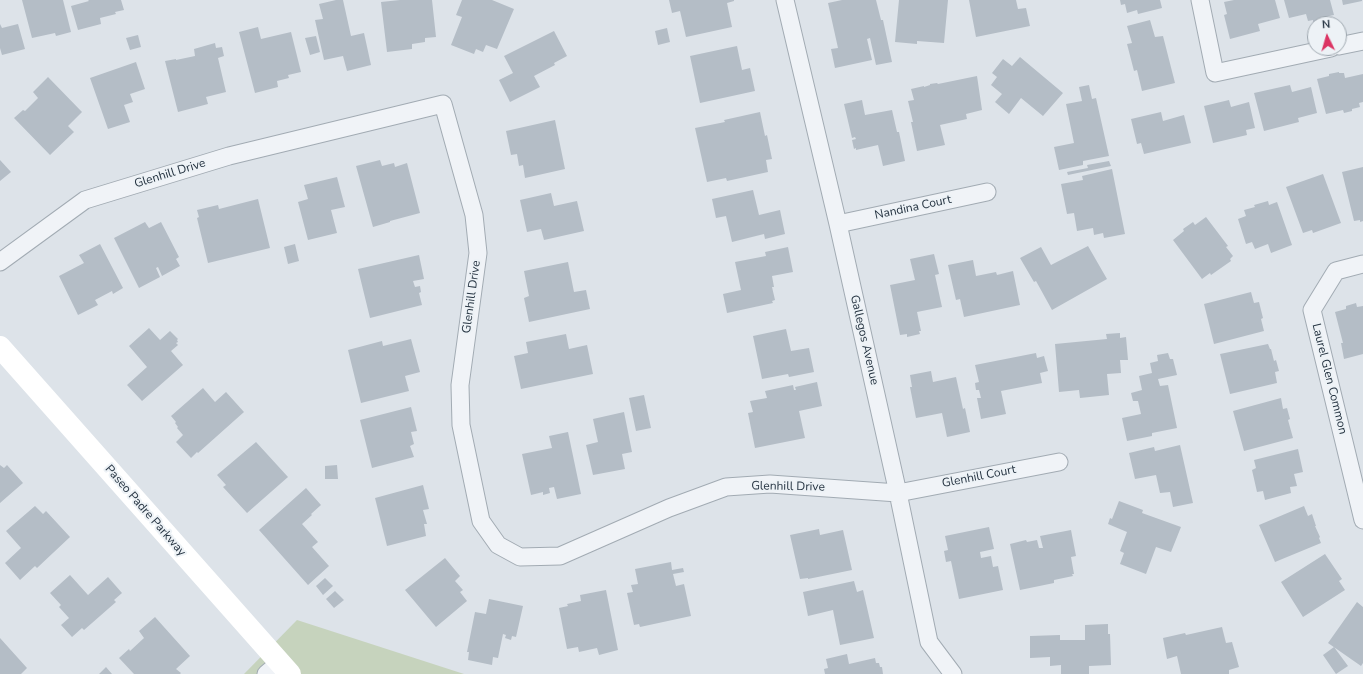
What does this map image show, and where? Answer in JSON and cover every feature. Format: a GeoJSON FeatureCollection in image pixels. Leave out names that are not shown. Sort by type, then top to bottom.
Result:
{"type":"FeatureCollection","features":[{"type":"Feature","properties":{"kind":"main road","name":"Paseo Padre Parkway"},"geometry":{"type":"LineString","coordinates":[[0,347],[278,670]]}},
{"type":"Feature","properties":{"kind":"street","name":"Gallegos Avenue"},"geometry":{"type":"LineString","coordinates":[[785,0],[838,224],[898,493],[929,642],[953,674]]}},
{"type":"Feature","properties":{"kind":"street"},"geometry":{"type":"LineString","coordinates":[[1200,0],[1215,73],[1307,53]]}},
{"type":"Feature","properties":{"kind":"street"},"geometry":{"type":"LineString","coordinates":[[1347,44],[1363,41]]}},
{"type":"Feature","properties":{"kind":"street","name":"Glenhill Drive"},"geometry":{"type":"LineString","coordinates":[[0,262],[85,200],[229,156],[443,104],[474,215],[478,253],[460,385],[461,425],[480,521],[498,545],[520,557],[560,556],[669,508],[726,487],[770,484],[898,493]]}},
{"type":"Feature","properties":{"kind":"street","name":"Nandina Court"},"geometry":{"type":"LineString","coordinates":[[838,224],[987,192]]}},
{"type":"Feature","properties":{"kind":"street","name":"Laurel Glen Common"},"geometry":{"type":"LineString","coordinates":[[1363,264],[1336,271],[1312,310],[1363,520]]}},
{"type":"Feature","properties":{"kind":"street","name":"Glenhill Court"},"geometry":{"type":"LineString","coordinates":[[898,493],[1059,462]]}},
{"type":"Feature","properties":{"kind":"green space"},"geometry":{"type":"Polygon","coordinates":[[[297,620],[464,674],[244,674],[297,620]]]}},
{"type":"Feature","properties":{"kind":"building"},"geometry":{"type":"Polygon","coordinates":[[[22,0],[63,0],[71,32],[56,36],[55,33],[32,38],[22,0]]]}},
{"type":"Feature","properties":{"kind":"building"},"geometry":{"type":"Polygon","coordinates":[[[88,0],[121,0],[124,10],[115,12],[116,14],[100,18],[101,24],[78,30],[71,6],[89,1],[88,0]]]}},
{"type":"Feature","properties":{"kind":"building"},"geometry":{"type":"Polygon","coordinates":[[[343,0],[351,36],[364,33],[371,65],[347,71],[343,56],[324,60],[315,20],[323,19],[319,4],[343,0]]]}},
{"type":"Feature","properties":{"kind":"building"},"geometry":{"type":"Polygon","coordinates":[[[400,0],[432,0],[436,37],[425,38],[425,42],[412,44],[412,49],[387,52],[381,2],[400,0]]]}},
{"type":"Feature","properties":{"kind":"building"},"geometry":{"type":"Polygon","coordinates":[[[462,0],[492,0],[514,9],[497,49],[486,45],[483,52],[476,49],[474,54],[451,45],[462,17],[456,15],[462,0]]]}},
{"type":"Feature","properties":{"kind":"building"},"geometry":{"type":"Polygon","coordinates":[[[669,0],[734,0],[727,3],[732,27],[686,37],[680,11],[672,13],[669,0]]]}},
{"type":"Feature","properties":{"kind":"building"},"geometry":{"type":"Polygon","coordinates":[[[842,0],[876,0],[881,20],[883,20],[892,62],[876,65],[870,38],[867,39],[872,60],[835,68],[831,49],[838,48],[828,3],[842,0]]]}},
{"type":"Feature","properties":{"kind":"building"},"geometry":{"type":"Polygon","coordinates":[[[899,0],[948,0],[944,43],[917,41],[917,44],[895,42],[899,0]]]}},
{"type":"Feature","properties":{"kind":"building"},"geometry":{"type":"Polygon","coordinates":[[[969,0],[1016,0],[1018,9],[1026,8],[1030,26],[976,37],[969,0]]]}},
{"type":"Feature","properties":{"kind":"building"},"geometry":{"type":"Polygon","coordinates":[[[1120,0],[1160,0],[1162,8],[1138,14],[1137,10],[1127,13],[1125,4],[1121,5],[1120,0]]]}},
{"type":"Feature","properties":{"kind":"building"},"geometry":{"type":"Polygon","coordinates":[[[1234,0],[1275,0],[1280,18],[1258,24],[1260,31],[1230,39],[1224,15],[1227,14],[1224,2],[1234,0]]]}},
{"type":"Feature","properties":{"kind":"building"},"geometry":{"type":"Polygon","coordinates":[[[1284,0],[1330,0],[1334,15],[1307,16],[1307,18],[1306,14],[1289,18],[1284,0]]]}},
{"type":"Feature","properties":{"kind":"building"},"geometry":{"type":"Polygon","coordinates":[[[1342,0],[1362,0],[1362,1],[1343,5],[1342,0]]]}},
{"type":"Feature","properties":{"kind":"building"},"geometry":{"type":"Polygon","coordinates":[[[1150,20],[1155,37],[1163,36],[1175,83],[1142,91],[1137,70],[1134,71],[1127,44],[1132,43],[1127,26],[1150,20]]]}},
{"type":"Feature","properties":{"kind":"building"},"geometry":{"type":"Polygon","coordinates":[[[0,24],[2,28],[18,24],[25,49],[2,55],[0,48],[0,24]]]}},
{"type":"Feature","properties":{"kind":"building"},"geometry":{"type":"Polygon","coordinates":[[[258,27],[261,39],[291,32],[301,72],[288,75],[289,78],[277,81],[278,87],[255,93],[239,32],[258,27]]]}},
{"type":"Feature","properties":{"kind":"building"},"geometry":{"type":"Polygon","coordinates":[[[667,28],[670,42],[658,45],[655,31],[667,28]]]}},
{"type":"Feature","properties":{"kind":"building"},"geometry":{"type":"Polygon","coordinates":[[[554,31],[567,56],[554,63],[555,65],[534,76],[540,87],[510,102],[499,80],[513,73],[504,56],[554,31]]]}},
{"type":"Feature","properties":{"kind":"building"},"geometry":{"type":"Polygon","coordinates":[[[138,35],[141,47],[130,50],[126,38],[138,35]]]}},
{"type":"Feature","properties":{"kind":"building"},"geometry":{"type":"Polygon","coordinates":[[[316,36],[320,52],[310,55],[305,38],[316,36]]]}},
{"type":"Feature","properties":{"kind":"building"},"geometry":{"type":"Polygon","coordinates":[[[215,43],[216,48],[222,47],[224,56],[218,58],[226,92],[206,97],[208,104],[178,112],[165,61],[195,56],[194,49],[215,43]]]}},
{"type":"Feature","properties":{"kind":"building"},"geometry":{"type":"Polygon","coordinates":[[[737,46],[742,70],[750,68],[755,91],[700,103],[690,56],[737,46]]]}},
{"type":"Feature","properties":{"kind":"building"},"geometry":{"type":"Polygon","coordinates":[[[1020,57],[1063,93],[1043,116],[1021,98],[1009,114],[995,102],[1002,94],[991,85],[997,77],[992,73],[1003,59],[1012,66],[1020,57]]]}},
{"type":"Feature","properties":{"kind":"building"},"geometry":{"type":"Polygon","coordinates":[[[136,62],[145,89],[130,94],[133,102],[124,105],[130,122],[108,129],[90,78],[136,62]]]}},
{"type":"Feature","properties":{"kind":"building"},"geometry":{"type":"Polygon","coordinates":[[[1339,72],[1344,73],[1345,78],[1363,74],[1363,102],[1359,103],[1360,107],[1352,109],[1352,111],[1344,113],[1343,110],[1326,114],[1317,79],[1339,72]]]}},
{"type":"Feature","properties":{"kind":"building"},"geometry":{"type":"Polygon","coordinates":[[[977,76],[982,110],[966,114],[967,119],[940,125],[945,145],[917,151],[911,122],[913,122],[908,101],[914,100],[911,89],[924,87],[930,84],[938,84],[977,76]]]}},
{"type":"Feature","properties":{"kind":"building"},"geometry":{"type":"Polygon","coordinates":[[[48,77],[82,112],[68,126],[74,132],[50,155],[14,118],[23,110],[25,111],[38,98],[33,92],[48,77]]]}},
{"type":"Feature","properties":{"kind":"building"},"geometry":{"type":"Polygon","coordinates":[[[1089,85],[1092,99],[1096,98],[1109,156],[1083,161],[1083,165],[1059,170],[1054,147],[1074,143],[1066,104],[1082,101],[1079,87],[1089,85]]]}},
{"type":"Feature","properties":{"kind":"building"},"geometry":{"type":"Polygon","coordinates":[[[1290,85],[1292,92],[1311,87],[1317,113],[1298,118],[1299,122],[1264,131],[1254,93],[1290,85]]]}},
{"type":"Feature","properties":{"kind":"building"},"geometry":{"type":"Polygon","coordinates":[[[862,100],[865,115],[892,110],[897,132],[899,132],[905,161],[883,166],[878,145],[856,150],[856,148],[854,149],[852,140],[856,139],[855,137],[852,138],[844,104],[862,100]]]}},
{"type":"Feature","properties":{"kind":"building"},"geometry":{"type":"Polygon","coordinates":[[[1229,100],[1231,107],[1249,102],[1255,128],[1246,130],[1247,135],[1213,143],[1204,106],[1229,100]]]}},
{"type":"Feature","properties":{"kind":"building"},"geometry":{"type":"Polygon","coordinates":[[[760,112],[772,159],[766,160],[768,172],[727,181],[726,178],[707,182],[695,128],[725,122],[724,120],[760,112]]]}},
{"type":"Feature","properties":{"kind":"building"},"geometry":{"type":"Polygon","coordinates":[[[1161,112],[1163,121],[1184,115],[1191,143],[1144,154],[1141,143],[1137,144],[1131,119],[1161,112]]]}},
{"type":"Feature","properties":{"kind":"building"},"geometry":{"type":"Polygon","coordinates":[[[555,120],[565,169],[525,178],[523,165],[519,166],[517,154],[511,155],[506,131],[555,120]]]}},
{"type":"Feature","properties":{"kind":"building"},"geometry":{"type":"Polygon","coordinates":[[[0,160],[11,172],[0,181],[0,160]]]}},
{"type":"Feature","properties":{"kind":"building"},"geometry":{"type":"Polygon","coordinates":[[[380,160],[382,166],[394,163],[395,167],[407,163],[420,213],[373,227],[356,166],[380,160]]]}},
{"type":"Feature","properties":{"kind":"building"},"geometry":{"type":"Polygon","coordinates":[[[1109,161],[1111,166],[1068,175],[1067,172],[1088,168],[1087,165],[1109,161]]]}},
{"type":"Feature","properties":{"kind":"building"},"geometry":{"type":"Polygon","coordinates":[[[1363,167],[1363,221],[1360,222],[1360,220],[1354,221],[1342,172],[1363,167]]]}},
{"type":"Feature","properties":{"kind":"building"},"geometry":{"type":"Polygon","coordinates":[[[1112,169],[1125,234],[1104,238],[1103,233],[1094,235],[1093,228],[1077,231],[1074,213],[1067,214],[1061,184],[1083,180],[1082,176],[1112,169]]]}},
{"type":"Feature","properties":{"kind":"building"},"geometry":{"type":"Polygon","coordinates":[[[1323,174],[1341,223],[1313,233],[1312,230],[1303,233],[1286,187],[1323,174]]]}},
{"type":"Feature","properties":{"kind":"building"},"geometry":{"type":"Polygon","coordinates":[[[337,177],[345,207],[331,210],[337,233],[308,240],[298,202],[308,199],[304,185],[337,177]]]}},
{"type":"Feature","properties":{"kind":"building"},"geometry":{"type":"Polygon","coordinates":[[[753,190],[759,215],[780,210],[785,234],[765,239],[764,234],[732,242],[726,216],[716,218],[712,199],[753,190]]]}},
{"type":"Feature","properties":{"kind":"building"},"geometry":{"type":"Polygon","coordinates":[[[551,193],[554,206],[577,201],[584,231],[544,240],[541,229],[527,232],[520,200],[551,193]]]}},
{"type":"Feature","properties":{"kind":"building"},"geometry":{"type":"Polygon","coordinates":[[[258,199],[270,248],[208,263],[197,218],[199,217],[197,210],[218,205],[219,209],[258,199]]]}},
{"type":"Feature","properties":{"kind":"building"},"geometry":{"type":"Polygon","coordinates":[[[1268,201],[1269,205],[1277,202],[1292,245],[1271,253],[1268,244],[1255,249],[1252,242],[1246,244],[1238,219],[1246,216],[1244,210],[1268,201]]]}},
{"type":"Feature","properties":{"kind":"building"},"geometry":{"type":"Polygon","coordinates":[[[1206,217],[1228,246],[1226,247],[1233,256],[1230,259],[1231,261],[1211,275],[1210,273],[1202,279],[1173,240],[1184,231],[1183,229],[1193,222],[1195,225],[1206,217]]]}},
{"type":"Feature","properties":{"kind":"building"},"geometry":{"type":"Polygon","coordinates":[[[145,222],[149,228],[161,222],[179,257],[176,259],[180,266],[162,276],[158,267],[156,268],[160,277],[139,288],[114,238],[145,222]]]}},
{"type":"Feature","properties":{"kind":"building"},"geometry":{"type":"Polygon","coordinates":[[[100,244],[123,288],[113,294],[112,291],[95,300],[98,305],[78,315],[59,276],[84,263],[79,255],[100,244]]]}},
{"type":"Feature","properties":{"kind":"building"},"geometry":{"type":"Polygon","coordinates":[[[295,244],[299,261],[288,264],[284,247],[295,244]]]}},
{"type":"Feature","properties":{"kind":"building"},"geometry":{"type":"Polygon","coordinates":[[[1088,246],[1107,279],[1052,310],[1036,281],[1034,282],[1020,258],[1041,247],[1051,265],[1088,246]]]}},
{"type":"Feature","properties":{"kind":"building"},"geometry":{"type":"Polygon","coordinates":[[[788,247],[793,272],[772,276],[774,287],[772,287],[775,300],[772,301],[773,303],[727,313],[723,294],[741,290],[735,262],[766,256],[765,252],[788,247]]]}},
{"type":"Feature","properties":{"kind":"building"},"geometry":{"type":"Polygon","coordinates":[[[934,254],[939,274],[935,275],[942,307],[917,312],[921,331],[919,331],[920,334],[907,337],[907,334],[900,335],[890,285],[915,280],[910,259],[934,254]]]}},
{"type":"Feature","properties":{"kind":"building"},"geometry":{"type":"Polygon","coordinates":[[[419,255],[424,279],[413,281],[415,287],[420,286],[421,292],[419,293],[422,305],[370,318],[358,269],[419,255]]]}},
{"type":"Feature","properties":{"kind":"building"},"geometry":{"type":"Polygon","coordinates":[[[973,260],[976,276],[996,272],[997,275],[1013,271],[1020,305],[964,317],[960,299],[956,300],[948,265],[973,260]]]}},
{"type":"Feature","properties":{"kind":"building"},"geometry":{"type":"Polygon","coordinates":[[[568,262],[574,292],[586,290],[590,309],[529,322],[524,298],[529,296],[524,271],[568,262]]]}},
{"type":"Feature","properties":{"kind":"building"},"geometry":{"type":"Polygon","coordinates":[[[1251,292],[1254,303],[1259,302],[1263,318],[1261,319],[1264,331],[1214,344],[1204,304],[1251,292]]]}},
{"type":"Feature","properties":{"kind":"building"},"geometry":{"type":"Polygon","coordinates":[[[1356,303],[1357,307],[1363,306],[1363,354],[1344,359],[1341,343],[1343,343],[1335,312],[1346,309],[1346,306],[1356,303]]]}},
{"type":"Feature","properties":{"kind":"building"},"geometry":{"type":"Polygon","coordinates":[[[149,328],[160,340],[170,331],[178,339],[178,342],[176,343],[178,345],[171,351],[183,365],[142,401],[127,385],[147,367],[129,346],[149,328]]]}},
{"type":"Feature","properties":{"kind":"building"},"geometry":{"type":"Polygon","coordinates":[[[786,329],[791,351],[809,348],[814,372],[789,377],[788,374],[762,379],[753,336],[786,329]]]}},
{"type":"Feature","properties":{"kind":"building"},"geometry":{"type":"Polygon","coordinates":[[[1120,333],[1120,338],[1126,337],[1128,360],[1120,360],[1121,373],[1107,374],[1109,395],[1080,398],[1079,390],[1059,392],[1055,344],[1107,339],[1106,334],[1120,333]]]}},
{"type":"Feature","properties":{"kind":"building"},"geometry":{"type":"Polygon","coordinates":[[[566,334],[569,349],[587,345],[593,374],[521,389],[514,356],[528,353],[526,342],[566,334]]]}},
{"type":"Feature","properties":{"kind":"building"},"geometry":{"type":"Polygon","coordinates":[[[411,339],[420,372],[405,376],[409,391],[361,403],[348,350],[382,341],[383,346],[411,339]]]}},
{"type":"Feature","properties":{"kind":"building"},"geometry":{"type":"Polygon","coordinates":[[[1268,344],[1274,361],[1276,360],[1279,371],[1275,372],[1277,383],[1230,394],[1220,354],[1268,344]]]}},
{"type":"Feature","properties":{"kind":"building"},"geometry":{"type":"Polygon","coordinates":[[[1036,353],[1037,358],[1044,356],[1048,371],[1040,373],[1042,383],[1001,391],[1006,414],[981,419],[977,398],[981,398],[979,390],[976,390],[975,383],[979,382],[975,365],[1036,353]]]}},
{"type":"Feature","properties":{"kind":"building"},"geometry":{"type":"Polygon","coordinates":[[[1168,353],[1170,359],[1173,359],[1177,375],[1158,379],[1160,386],[1168,385],[1177,428],[1152,433],[1152,436],[1127,441],[1122,418],[1141,414],[1138,401],[1133,401],[1131,393],[1142,390],[1139,376],[1152,373],[1150,363],[1158,361],[1157,355],[1168,353]]]}},
{"type":"Feature","properties":{"kind":"building"},"geometry":{"type":"Polygon","coordinates":[[[931,371],[933,382],[956,377],[970,432],[947,437],[942,413],[916,418],[910,387],[912,387],[910,375],[931,371]]]}},
{"type":"Feature","properties":{"kind":"building"},"geometry":{"type":"Polygon","coordinates":[[[817,382],[822,406],[799,411],[805,438],[755,448],[748,413],[753,412],[750,401],[767,398],[765,391],[793,385],[794,390],[796,390],[795,387],[817,382]]]}},
{"type":"Feature","properties":{"kind":"building"},"geometry":{"type":"Polygon","coordinates":[[[203,388],[215,402],[226,392],[244,412],[191,458],[176,442],[183,435],[177,428],[176,422],[171,416],[203,388]]]}},
{"type":"Feature","properties":{"kind":"building"},"geometry":{"type":"Polygon","coordinates":[[[644,395],[651,428],[636,431],[629,398],[644,395]]]}},
{"type":"Feature","properties":{"kind":"building"},"geometry":{"type":"Polygon","coordinates":[[[1281,398],[1283,409],[1287,408],[1290,419],[1288,420],[1293,438],[1244,451],[1233,411],[1281,398]]]}},
{"type":"Feature","properties":{"kind":"building"},"geometry":{"type":"Polygon","coordinates":[[[411,407],[417,431],[411,432],[414,444],[410,446],[414,457],[372,468],[360,420],[411,407]]]}},
{"type":"Feature","properties":{"kind":"building"},"geometry":{"type":"Polygon","coordinates":[[[624,412],[632,452],[622,454],[625,469],[593,475],[586,445],[598,442],[593,419],[624,412]]]}},
{"type":"Feature","properties":{"kind":"building"},"geometry":{"type":"Polygon","coordinates":[[[568,432],[581,494],[557,499],[554,487],[549,488],[550,493],[543,495],[543,492],[531,495],[522,454],[552,448],[549,436],[568,432]]]}},
{"type":"Feature","properties":{"kind":"building"},"geometry":{"type":"Polygon","coordinates":[[[256,442],[288,477],[247,513],[223,487],[226,485],[217,475],[256,442]]]}},
{"type":"Feature","properties":{"kind":"building"},"geometry":{"type":"Polygon","coordinates":[[[1180,445],[1193,503],[1173,507],[1170,492],[1160,493],[1156,475],[1135,479],[1129,453],[1154,447],[1155,451],[1180,445]]]}},
{"type":"Feature","properties":{"kind":"building"},"geometry":{"type":"Polygon","coordinates":[[[1298,449],[1303,472],[1294,474],[1297,486],[1290,487],[1291,493],[1265,500],[1263,491],[1257,492],[1252,470],[1256,468],[1254,460],[1298,449]]]}},
{"type":"Feature","properties":{"kind":"building"},"geometry":{"type":"Polygon","coordinates":[[[0,465],[4,468],[7,465],[23,483],[0,503],[0,465]]]}},
{"type":"Feature","properties":{"kind":"building"},"geometry":{"type":"Polygon","coordinates":[[[337,465],[338,479],[325,479],[325,466],[337,465]]]}},
{"type":"Feature","properties":{"kind":"building"},"geometry":{"type":"Polygon","coordinates":[[[423,485],[429,509],[423,510],[427,524],[424,524],[426,536],[387,546],[375,498],[423,485]]]}},
{"type":"Feature","properties":{"kind":"building"},"geometry":{"type":"Polygon","coordinates":[[[306,488],[321,505],[302,524],[318,542],[312,547],[329,566],[308,585],[259,530],[306,488]]]}},
{"type":"Feature","properties":{"kind":"building"},"geometry":{"type":"Polygon","coordinates":[[[1119,501],[1143,510],[1142,513],[1181,527],[1171,552],[1156,547],[1146,574],[1120,564],[1124,553],[1120,551],[1127,532],[1108,524],[1110,518],[1112,519],[1119,501]]]}},
{"type":"Feature","properties":{"kind":"building"},"geometry":{"type":"Polygon","coordinates":[[[35,506],[43,514],[46,511],[70,537],[37,568],[35,566],[20,580],[5,563],[21,548],[6,531],[35,506]]]}},
{"type":"Feature","properties":{"kind":"building"},"geometry":{"type":"Polygon","coordinates":[[[1304,506],[1308,516],[1312,514],[1321,543],[1275,562],[1259,525],[1304,506]]]}},
{"type":"Feature","properties":{"kind":"building"},"geometry":{"type":"Polygon","coordinates":[[[989,527],[994,549],[980,552],[981,558],[991,556],[993,567],[998,566],[1003,590],[959,599],[951,561],[946,562],[944,551],[948,550],[945,536],[989,527]]]}},
{"type":"Feature","properties":{"kind":"building"},"geometry":{"type":"Polygon","coordinates":[[[819,529],[820,535],[843,530],[852,570],[808,579],[800,579],[790,535],[819,529]]]}},
{"type":"Feature","properties":{"kind":"building"},"geometry":{"type":"Polygon","coordinates":[[[1071,530],[1076,556],[1071,557],[1074,574],[1072,574],[1073,576],[1054,580],[1054,583],[1020,590],[1010,544],[1026,540],[1027,542],[1037,540],[1039,548],[1043,548],[1040,536],[1071,530]]]}},
{"type":"Feature","properties":{"kind":"building"},"geometry":{"type":"Polygon","coordinates":[[[1325,554],[1342,579],[1339,581],[1345,590],[1303,617],[1281,582],[1325,554]]]}},
{"type":"Feature","properties":{"kind":"building"},"geometry":{"type":"Polygon","coordinates":[[[445,558],[460,576],[455,581],[463,590],[460,592],[467,601],[436,627],[405,590],[445,558]]]}},
{"type":"Feature","properties":{"kind":"building"},"geometry":{"type":"Polygon","coordinates":[[[671,562],[672,570],[683,568],[684,572],[673,574],[676,586],[684,584],[691,616],[640,627],[639,624],[634,625],[627,593],[633,592],[631,585],[638,584],[635,569],[671,562]]]}},
{"type":"Feature","properties":{"kind":"building"},"geometry":{"type":"Polygon","coordinates":[[[70,575],[88,595],[108,577],[122,593],[114,600],[116,602],[84,630],[82,628],[72,637],[61,625],[69,618],[59,607],[61,605],[50,593],[70,575]]]}},
{"type":"Feature","properties":{"kind":"building"},"geometry":{"type":"Polygon","coordinates":[[[325,578],[333,586],[323,595],[316,586],[325,578]]]}},
{"type":"Feature","properties":{"kind":"building"},"geometry":{"type":"Polygon","coordinates":[[[854,581],[857,592],[863,590],[874,638],[840,645],[833,610],[808,616],[803,592],[854,581]]]}},
{"type":"Feature","properties":{"kind":"building"},"geometry":{"type":"Polygon","coordinates":[[[606,590],[618,650],[599,655],[597,648],[579,652],[578,647],[567,649],[559,608],[568,606],[567,604],[581,601],[580,595],[606,590]]]}},
{"type":"Feature","properties":{"kind":"building"},"geometry":{"type":"Polygon","coordinates":[[[335,591],[344,600],[334,608],[326,599],[335,591]]]}},
{"type":"Feature","properties":{"kind":"building"},"geometry":{"type":"Polygon","coordinates":[[[489,599],[523,606],[516,637],[512,636],[511,640],[505,638],[506,635],[503,634],[498,658],[493,657],[492,665],[468,660],[469,652],[467,652],[475,612],[486,614],[489,599]]]}},
{"type":"Feature","properties":{"kind":"building"},"geometry":{"type":"Polygon","coordinates":[[[1357,602],[1363,607],[1363,663],[1361,666],[1328,643],[1357,602]]]}},
{"type":"Feature","properties":{"kind":"building"},"geometry":{"type":"Polygon","coordinates":[[[155,617],[190,656],[176,669],[181,673],[180,674],[134,674],[119,658],[129,649],[130,651],[144,638],[139,631],[155,617]]]}},
{"type":"Feature","properties":{"kind":"building"},"geometry":{"type":"Polygon","coordinates":[[[1108,624],[1108,634],[1110,634],[1111,665],[1089,666],[1089,674],[1061,674],[1061,665],[1050,666],[1050,657],[1030,658],[1030,636],[1060,635],[1060,640],[1085,640],[1085,625],[1108,624]]]}},
{"type":"Feature","properties":{"kind":"building"},"geometry":{"type":"Polygon","coordinates":[[[1222,627],[1226,643],[1232,642],[1239,667],[1229,670],[1229,674],[1181,674],[1177,656],[1167,659],[1163,638],[1185,633],[1186,635],[1222,627]]]}},
{"type":"Feature","properties":{"kind":"building"},"geometry":{"type":"Polygon","coordinates":[[[0,638],[27,668],[21,674],[0,674],[0,638]]]}},
{"type":"Feature","properties":{"kind":"building"},"geometry":{"type":"Polygon","coordinates":[[[1334,647],[1348,666],[1336,674],[1323,655],[1334,647]]]}},
{"type":"Feature","properties":{"kind":"building"},"geometry":{"type":"Polygon","coordinates":[[[847,654],[849,664],[875,658],[876,663],[879,663],[880,667],[882,667],[883,674],[825,674],[824,669],[828,668],[826,659],[847,654]]]}},
{"type":"Feature","properties":{"kind":"building"},"geometry":{"type":"Polygon","coordinates":[[[106,667],[112,674],[99,674],[106,667]]]}}]}
